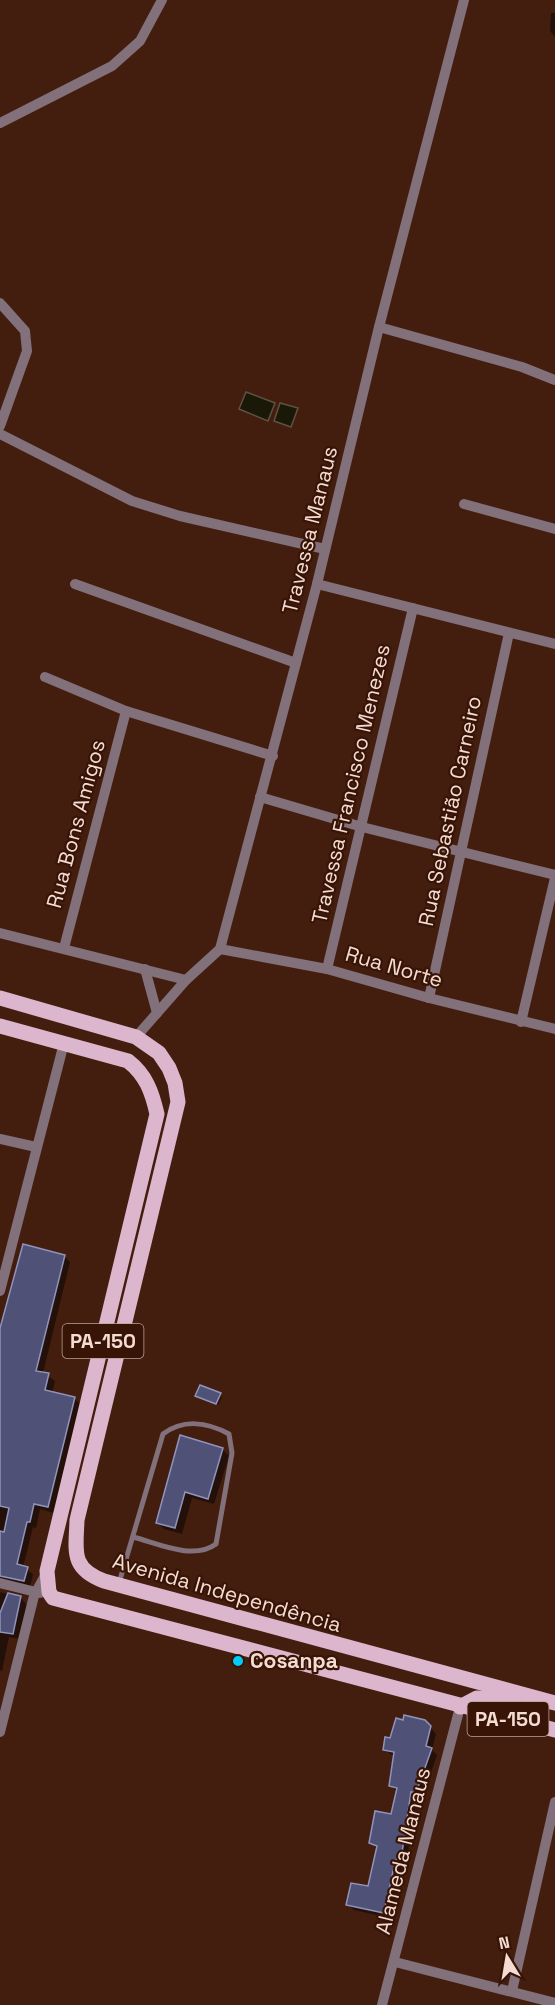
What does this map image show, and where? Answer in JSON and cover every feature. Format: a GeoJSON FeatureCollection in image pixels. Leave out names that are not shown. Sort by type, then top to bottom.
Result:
{"type":"FeatureCollection","features":[{"type":"Feature","properties":{"kind":"main road","name":"Avenida Independência"},"geometry":{"type":"LineString","coordinates":[[0,998],[136,1037],[159,1053],[169,1068],[175,1083],[178,1102],[142,1243],[77,1520],[75,1554],[82,1569],[89,1575],[119,1585],[555,1703]]}},
{"type":"Feature","properties":{"kind":"main road","name":"PA-150"},"geometry":{"type":"LineString","coordinates":[[0,1026],[128,1061],[140,1071],[148,1083],[157,1114],[47,1571],[49,1592],[53,1598],[460,1707],[555,1730]]}},
{"type":"Feature","properties":{"kind":"main road"},"geometry":{"type":"LineString","coordinates":[[460,1707],[477,1698],[510,1700],[526,1697]]}},
{"type":"Feature","properties":{"kind":"street"},"geometry":{"type":"LineString","coordinates":[[0,123],[112,66],[140,41],[162,0]]}},
{"type":"Feature","properties":{"kind":"street","name":"Travessa Manaus"},"geometry":{"type":"LineString","coordinates":[[220,949],[273,756],[379,327],[464,0]]}},
{"type":"Feature","properties":{"kind":"street"},"geometry":{"type":"LineString","coordinates":[[0,303],[26,331],[27,351],[0,426]]}},
{"type":"Feature","properties":{"kind":"street"},"geometry":{"type":"LineString","coordinates":[[379,327],[522,367],[555,380]]}},
{"type":"Feature","properties":{"kind":"street"},"geometry":{"type":"LineString","coordinates":[[0,434],[132,501],[180,516],[325,549]]}},
{"type":"Feature","properties":{"kind":"street"},"geometry":{"type":"LineString","coordinates":[[464,504],[555,530]]}},
{"type":"Feature","properties":{"kind":"street"},"geometry":{"type":"LineString","coordinates":[[75,584],[296,663]]}},
{"type":"Feature","properties":{"kind":"street"},"geometry":{"type":"LineString","coordinates":[[317,584],[555,644]]}},
{"type":"Feature","properties":{"kind":"street","name":"Travessa Francisco Menezes"},"geometry":{"type":"LineString","coordinates":[[327,969],[413,608]]}},
{"type":"Feature","properties":{"kind":"street","name":"Rua Sebastião Carneiro"},"geometry":{"type":"LineString","coordinates":[[429,998],[509,633]]}},
{"type":"Feature","properties":{"kind":"street"},"geometry":{"type":"LineString","coordinates":[[45,676],[126,711],[273,756]]}},
{"type":"Feature","properties":{"kind":"street","name":"Rua Bons Amigos"},"geometry":{"type":"LineString","coordinates":[[64,948],[126,711]]}},
{"type":"Feature","properties":{"kind":"street"},"geometry":{"type":"LineString","coordinates":[[260,797],[362,827],[462,850],[555,876],[521,1022]]}},
{"type":"Feature","properties":{"kind":"street"},"geometry":{"type":"LineString","coordinates":[[0,933],[186,980]]}},
{"type":"Feature","properties":{"kind":"street"},"geometry":{"type":"LineString","coordinates":[[136,1037],[186,980],[220,949]]}},
{"type":"Feature","properties":{"kind":"street","name":"Rua Norte"},"geometry":{"type":"LineString","coordinates":[[220,949],[327,969],[429,998],[555,1029]]}},
{"type":"Feature","properties":{"kind":"street"},"geometry":{"type":"LineString","coordinates":[[145,969],[157,1013]]}},
{"type":"Feature","properties":{"kind":"street"},"geometry":{"type":"LineString","coordinates":[[0,1290],[5,1254],[64,1043]]}},
{"type":"Feature","properties":{"kind":"street"},"geometry":{"type":"LineString","coordinates":[[0,1139],[36,1148]]}},
{"type":"Feature","properties":{"kind":"street"},"geometry":{"type":"LineString","coordinates":[[0,1732],[36,1591],[47,1571]]}},
{"type":"Feature","properties":{"kind":"street"},"geometry":{"type":"LineString","coordinates":[[0,1583],[36,1591],[53,1598]]}},
{"type":"Feature","properties":{"kind":"street","name":"Alameda Manaus"},"geometry":{"type":"LineString","coordinates":[[382,2005],[460,1707]]}},
{"type":"Feature","properties":{"kind":"street"},"geometry":{"type":"LineString","coordinates":[[512,1991],[555,1802]]}},
{"type":"Feature","properties":{"kind":"street"},"geometry":{"type":"LineString","coordinates":[[395,1962],[555,2003]]}},
{"type":"Feature","properties":{"kind":"lane"},"geometry":{"type":"LineString","coordinates":[[119,1585],[163,1434],[175,1425],[191,1423],[219,1428],[229,1434],[232,1453],[216,1544],[209,1549],[187,1551],[133,1537]]}},
{"type":"Feature","properties":{"kind":"shaded area"},"geometry":{"type":"Polygon","coordinates":[[[246,392],[275,403],[268,421],[239,409],[246,392]]]}},
{"type":"Feature","properties":{"kind":"shaded area"},"geometry":{"type":"Polygon","coordinates":[[[280,403],[298,408],[291,427],[274,421],[280,403]]]}},
{"type":"Feature","properties":{"kind":"building"},"geometry":{"type":"Polygon","coordinates":[[[23,1244],[65,1255],[36,1371],[49,1373],[45,1390],[75,1397],[48,1507],[34,1504],[30,1522],[27,1522],[17,1564],[28,1567],[24,1581],[0,1576],[0,1531],[4,1532],[9,1508],[0,1506],[0,1328],[23,1244]]]}},
{"type":"Feature","properties":{"kind":"building"},"geometry":{"type":"Polygon","coordinates":[[[200,1385],[221,1393],[216,1404],[195,1396],[200,1385]]]}},
{"type":"Feature","properties":{"kind":"building"},"geometry":{"type":"Polygon","coordinates":[[[180,1435],[223,1448],[208,1499],[185,1492],[175,1528],[156,1523],[180,1435]]]}},
{"type":"Feature","properties":{"kind":"building"},"geometry":{"type":"Polygon","coordinates":[[[8,1593],[21,1596],[13,1634],[0,1632],[0,1613],[8,1593]]]}},
{"type":"Feature","properties":{"kind":"building"},"geometry":{"type":"Polygon","coordinates":[[[404,1715],[425,1720],[431,1726],[426,1746],[432,1748],[416,1793],[411,1792],[402,1853],[399,1852],[394,1867],[384,1913],[346,1905],[351,1883],[368,1886],[377,1846],[369,1843],[375,1811],[391,1814],[397,1788],[389,1786],[394,1752],[383,1750],[385,1737],[390,1738],[396,1718],[403,1720],[404,1715]]]}},
{"type":"Feature","properties":{"kind":"place","name":"Cosanpa"},"geometry":{"type":"Point","coordinates":[238,1661]}}]}
